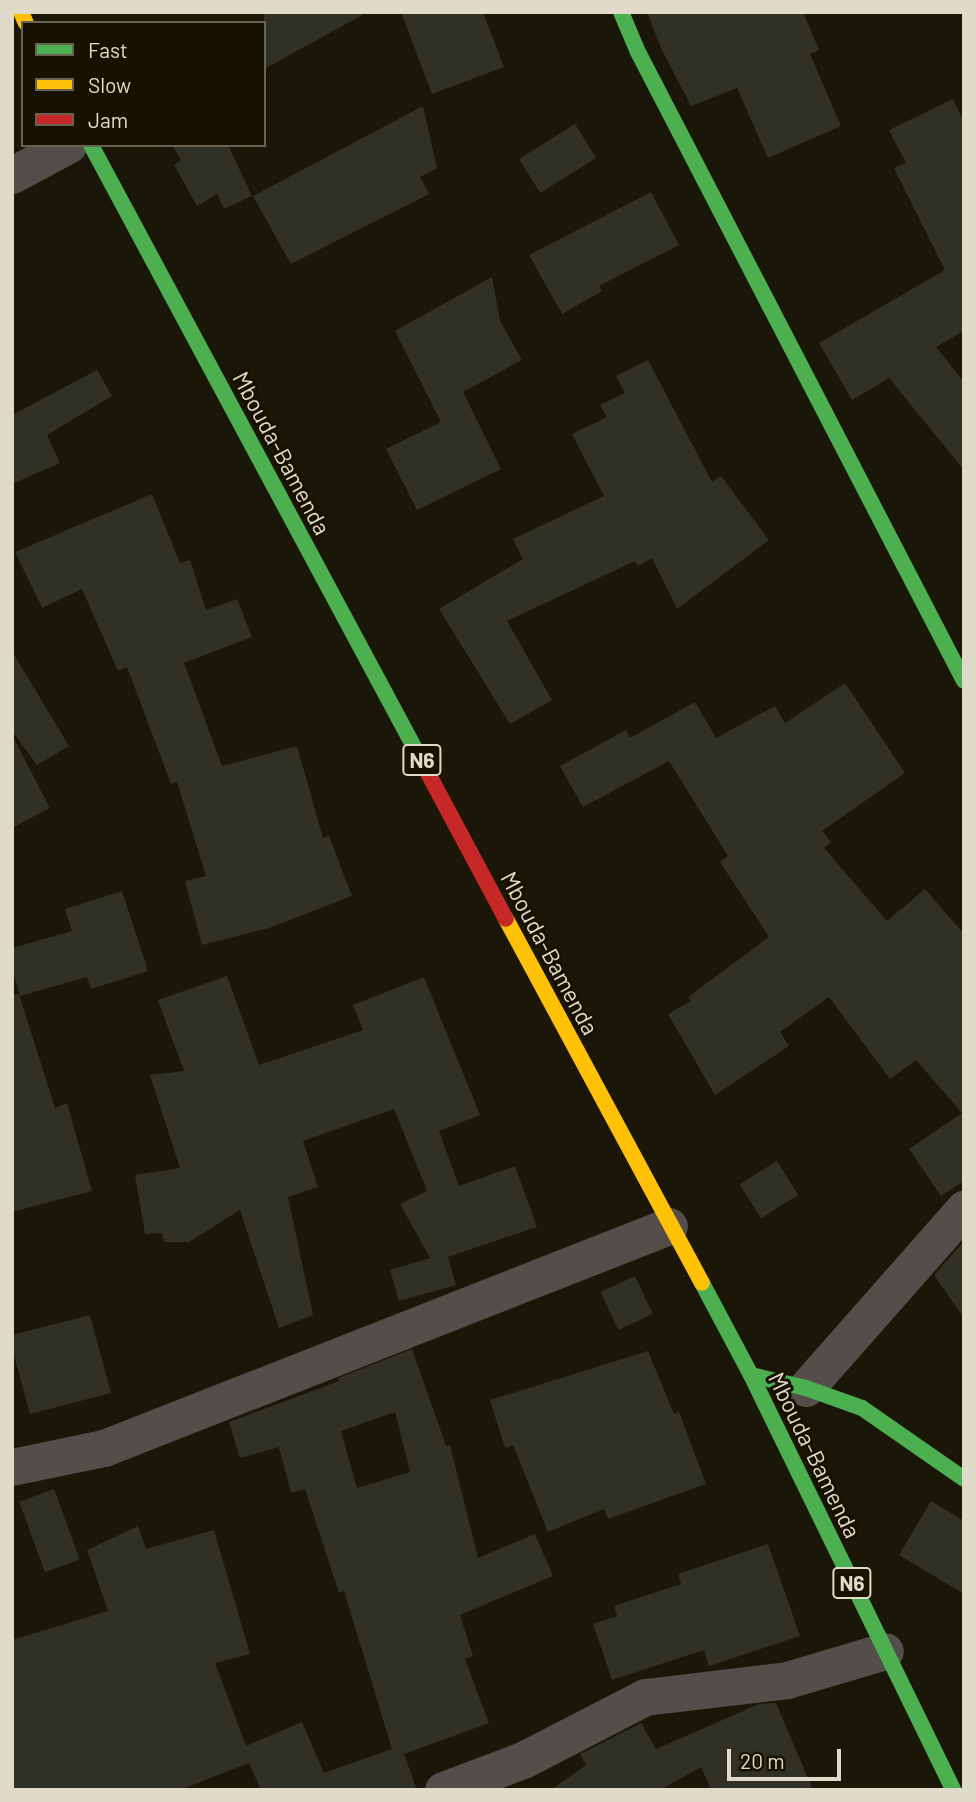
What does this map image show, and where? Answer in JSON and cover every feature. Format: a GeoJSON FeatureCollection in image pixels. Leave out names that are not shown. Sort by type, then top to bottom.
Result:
{"type":"FeatureCollection","features":[{"type":"Feature","properties":{"kind":"main road"},"geometry":{"type":"LineString","coordinates":[[621,12],[638,52],[964,681]]}},
{"type":"Feature","properties":{"kind":"main road","name":"Mbouda-Bamenda"},"geometry":{"type":"LineString","coordinates":[[92,147],[751,1375],[953,1790]]}},
{"type":"Feature","properties":{"kind":"main road"},"geometry":{"type":"LineString","coordinates":[[751,1375],[806,1388],[862,1408],[964,1479]]}},
{"type":"Feature","properties":{"kind":"street"},"geometry":{"type":"LineString","coordinates":[[12,175],[64,147]]}},
{"type":"Feature","properties":{"kind":"street"},"geometry":{"type":"LineString","coordinates":[[806,1388],[964,1209]]}},
{"type":"Feature","properties":{"kind":"street"},"geometry":{"type":"LineString","coordinates":[[12,1467],[104,1448],[669,1226]]}},
{"type":"Feature","properties":{"kind":"street"},"geometry":{"type":"LineString","coordinates":[[443,1790],[523,1760],[645,1697],[787,1680],[885,1651]]}},
{"type":"Feature","properties":{"kind":"building"},"geometry":{"type":"Polygon","coordinates":[[[264,12],[368,12],[266,68],[264,12]]]}},
{"type":"Feature","properties":{"kind":"building"},"geometry":{"type":"Polygon","coordinates":[[[401,12],[483,12],[504,67],[432,94],[401,12]]]}},
{"type":"Feature","properties":{"kind":"building"},"geometry":{"type":"Polygon","coordinates":[[[647,12],[803,12],[819,50],[810,54],[841,126],[768,158],[737,88],[691,106],[661,48],[647,12]]]}},
{"type":"Feature","properties":{"kind":"building"},"geometry":{"type":"Polygon","coordinates":[[[953,99],[964,121],[964,331],[936,347],[964,382],[964,470],[889,378],[852,400],[819,343],[945,270],[894,168],[906,163],[889,130],[953,99]]]}},
{"type":"Feature","properties":{"kind":"building"},"geometry":{"type":"Polygon","coordinates":[[[423,106],[437,168],[420,177],[429,194],[291,264],[253,196],[423,106]]]}},
{"type":"Feature","properties":{"kind":"building"},"geometry":{"type":"Polygon","coordinates":[[[575,124],[596,158],[540,193],[519,159],[575,124]]]}},
{"type":"Feature","properties":{"kind":"building"},"geometry":{"type":"Polygon","coordinates":[[[173,147],[229,147],[252,196],[224,209],[217,194],[197,206],[174,165],[181,160],[173,147]]]}},
{"type":"Feature","properties":{"kind":"building"},"geometry":{"type":"Polygon","coordinates":[[[651,192],[679,245],[599,286],[602,291],[562,314],[529,255],[651,192]]]}},
{"type":"Feature","properties":{"kind":"building"},"geometry":{"type":"Polygon","coordinates":[[[492,277],[500,321],[522,360],[463,392],[501,469],[417,510],[386,449],[441,422],[395,331],[492,277]]]}},
{"type":"Feature","properties":{"kind":"building"},"geometry":{"type":"Polygon","coordinates":[[[648,360],[712,482],[721,476],[769,540],[677,609],[652,558],[638,566],[635,561],[507,621],[552,700],[510,724],[439,609],[523,559],[513,539],[604,496],[572,434],[607,417],[600,405],[625,393],[616,376],[648,360]]]}},
{"type":"Feature","properties":{"kind":"building"},"geometry":{"type":"Polygon","coordinates":[[[97,370],[112,396],[47,435],[60,463],[12,484],[12,415],[97,370]]]}},
{"type":"Feature","properties":{"kind":"building"},"geometry":{"type":"Polygon","coordinates":[[[152,494],[180,563],[190,560],[206,610],[237,599],[252,637],[184,663],[222,766],[297,746],[323,838],[329,836],[352,896],[269,928],[202,945],[185,881],[206,876],[177,782],[171,784],[127,667],[118,671],[82,589],[42,608],[15,552],[152,494]]]}},
{"type":"Feature","properties":{"kind":"building"},"geometry":{"type":"Polygon","coordinates":[[[12,651],[69,746],[37,765],[12,731],[12,651]]]}},
{"type":"Feature","properties":{"kind":"building"},"geometry":{"type":"Polygon","coordinates":[[[845,683],[905,773],[822,831],[831,842],[824,848],[887,921],[925,889],[964,934],[964,1181],[941,1196],[909,1149],[962,1113],[916,1060],[890,1079],[829,997],[780,1032],[789,1046],[715,1095],[668,1014],[691,1001],[688,997],[769,937],[720,862],[728,856],[669,761],[583,807],[560,766],[626,730],[630,738],[695,702],[716,738],[775,706],[785,723],[845,683]]]}},
{"type":"Feature","properties":{"kind":"building"},"geometry":{"type":"Polygon","coordinates":[[[12,735],[50,808],[12,828],[12,735]]]}},
{"type":"Feature","properties":{"kind":"building"},"geometry":{"type":"Polygon","coordinates":[[[122,891],[148,971],[91,989],[87,977],[20,996],[12,969],[12,948],[72,931],[65,909],[122,891]]]}},
{"type":"Feature","properties":{"kind":"building"},"geometry":{"type":"Polygon","coordinates":[[[227,976],[259,1065],[363,1030],[353,1005],[424,977],[480,1115],[439,1131],[459,1186],[515,1166],[537,1227],[448,1257],[456,1285],[399,1301],[390,1270],[430,1258],[400,1204],[427,1191],[394,1109],[303,1141],[318,1187],[288,1197],[313,1315],[279,1328],[240,1210],[189,1242],[164,1242],[162,1233],[145,1234],[135,1175],[180,1168],[150,1075],[184,1071],[158,1000],[227,976]]]}},
{"type":"Feature","properties":{"kind":"building"},"geometry":{"type":"Polygon","coordinates":[[[19,994],[55,1108],[67,1103],[92,1191],[12,1212],[12,995],[19,994]]]}},
{"type":"Feature","properties":{"kind":"building"},"geometry":{"type":"Polygon","coordinates":[[[777,1161],[798,1195],[761,1218],[740,1184],[777,1161]]]}},
{"type":"Feature","properties":{"kind":"building"},"geometry":{"type":"Polygon","coordinates":[[[964,1241],[964,1318],[934,1275],[964,1241]]]}},
{"type":"Feature","properties":{"kind":"building"},"geometry":{"type":"Polygon","coordinates":[[[635,1276],[653,1314],[618,1330],[601,1292],[635,1276]]]}},
{"type":"Feature","properties":{"kind":"building"},"geometry":{"type":"Polygon","coordinates":[[[90,1315],[111,1393],[30,1414],[12,1348],[12,1335],[90,1315]]]}},
{"type":"Feature","properties":{"kind":"building"},"geometry":{"type":"Polygon","coordinates":[[[412,1349],[446,1446],[450,1445],[478,1558],[535,1534],[553,1576],[460,1615],[473,1656],[465,1659],[489,1723],[404,1754],[417,1790],[261,1790],[249,1763],[180,1790],[12,1790],[12,1640],[108,1611],[87,1550],[138,1526],[146,1549],[214,1530],[250,1654],[215,1663],[246,1746],[302,1722],[324,1773],[392,1749],[344,1591],[339,1593],[305,1489],[291,1493],[279,1447],[240,1458],[229,1422],[339,1381],[338,1378],[412,1349]],[[395,1412],[341,1431],[357,1488],[410,1472],[395,1412]]]}},
{"type":"Feature","properties":{"kind":"building"},"geometry":{"type":"Polygon","coordinates":[[[648,1351],[674,1414],[679,1412],[706,1484],[608,1519],[604,1509],[548,1532],[513,1445],[505,1448],[490,1400],[648,1351]]]}},
{"type":"Feature","properties":{"kind":"building"},"geometry":{"type":"Polygon","coordinates":[[[54,1489],[80,1559],[45,1572],[19,1502],[54,1489]]]}},
{"type":"Feature","properties":{"kind":"building"},"geometry":{"type":"Polygon","coordinates":[[[931,1501],[964,1521],[964,1594],[899,1555],[931,1501]]]}},
{"type":"Feature","properties":{"kind":"building"},"geometry":{"type":"Polygon","coordinates":[[[768,1544],[800,1636],[709,1666],[704,1650],[612,1680],[593,1624],[617,1616],[614,1606],[681,1584],[678,1574],[768,1544]]]}},
{"type":"Feature","properties":{"kind":"building"},"geometry":{"type":"Polygon","coordinates":[[[776,1703],[813,1790],[711,1790],[701,1767],[660,1790],[551,1790],[586,1765],[580,1754],[641,1723],[656,1749],[759,1704],[776,1703]]]}},
{"type":"Feature","properties":{"kind":"traffic: fast"},"geometry":{"type":"LineString","coordinates":[[621,12],[638,52],[964,681]]}},
{"type":"Feature","properties":{"kind":"traffic: fast"},"geometry":{"type":"LineString","coordinates":[[92,147],[421,760]]}},
{"type":"Feature","properties":{"kind":"traffic: fast"},"geometry":{"type":"LineString","coordinates":[[702,1283],[751,1375],[953,1790]]}},
{"type":"Feature","properties":{"kind":"traffic: fast"},"geometry":{"type":"LineString","coordinates":[[751,1375],[806,1388],[862,1408],[964,1479]]}},
{"type":"Feature","properties":{"kind":"traffic: slow"},"geometry":{"type":"LineString","coordinates":[[21,12],[25,21]]}},
{"type":"Feature","properties":{"kind":"traffic: slow"},"geometry":{"type":"LineString","coordinates":[[506,919],[702,1283]]}},
{"type":"Feature","properties":{"kind":"traffic: jam"},"geometry":{"type":"LineString","coordinates":[[421,760],[506,919]]}}]}
